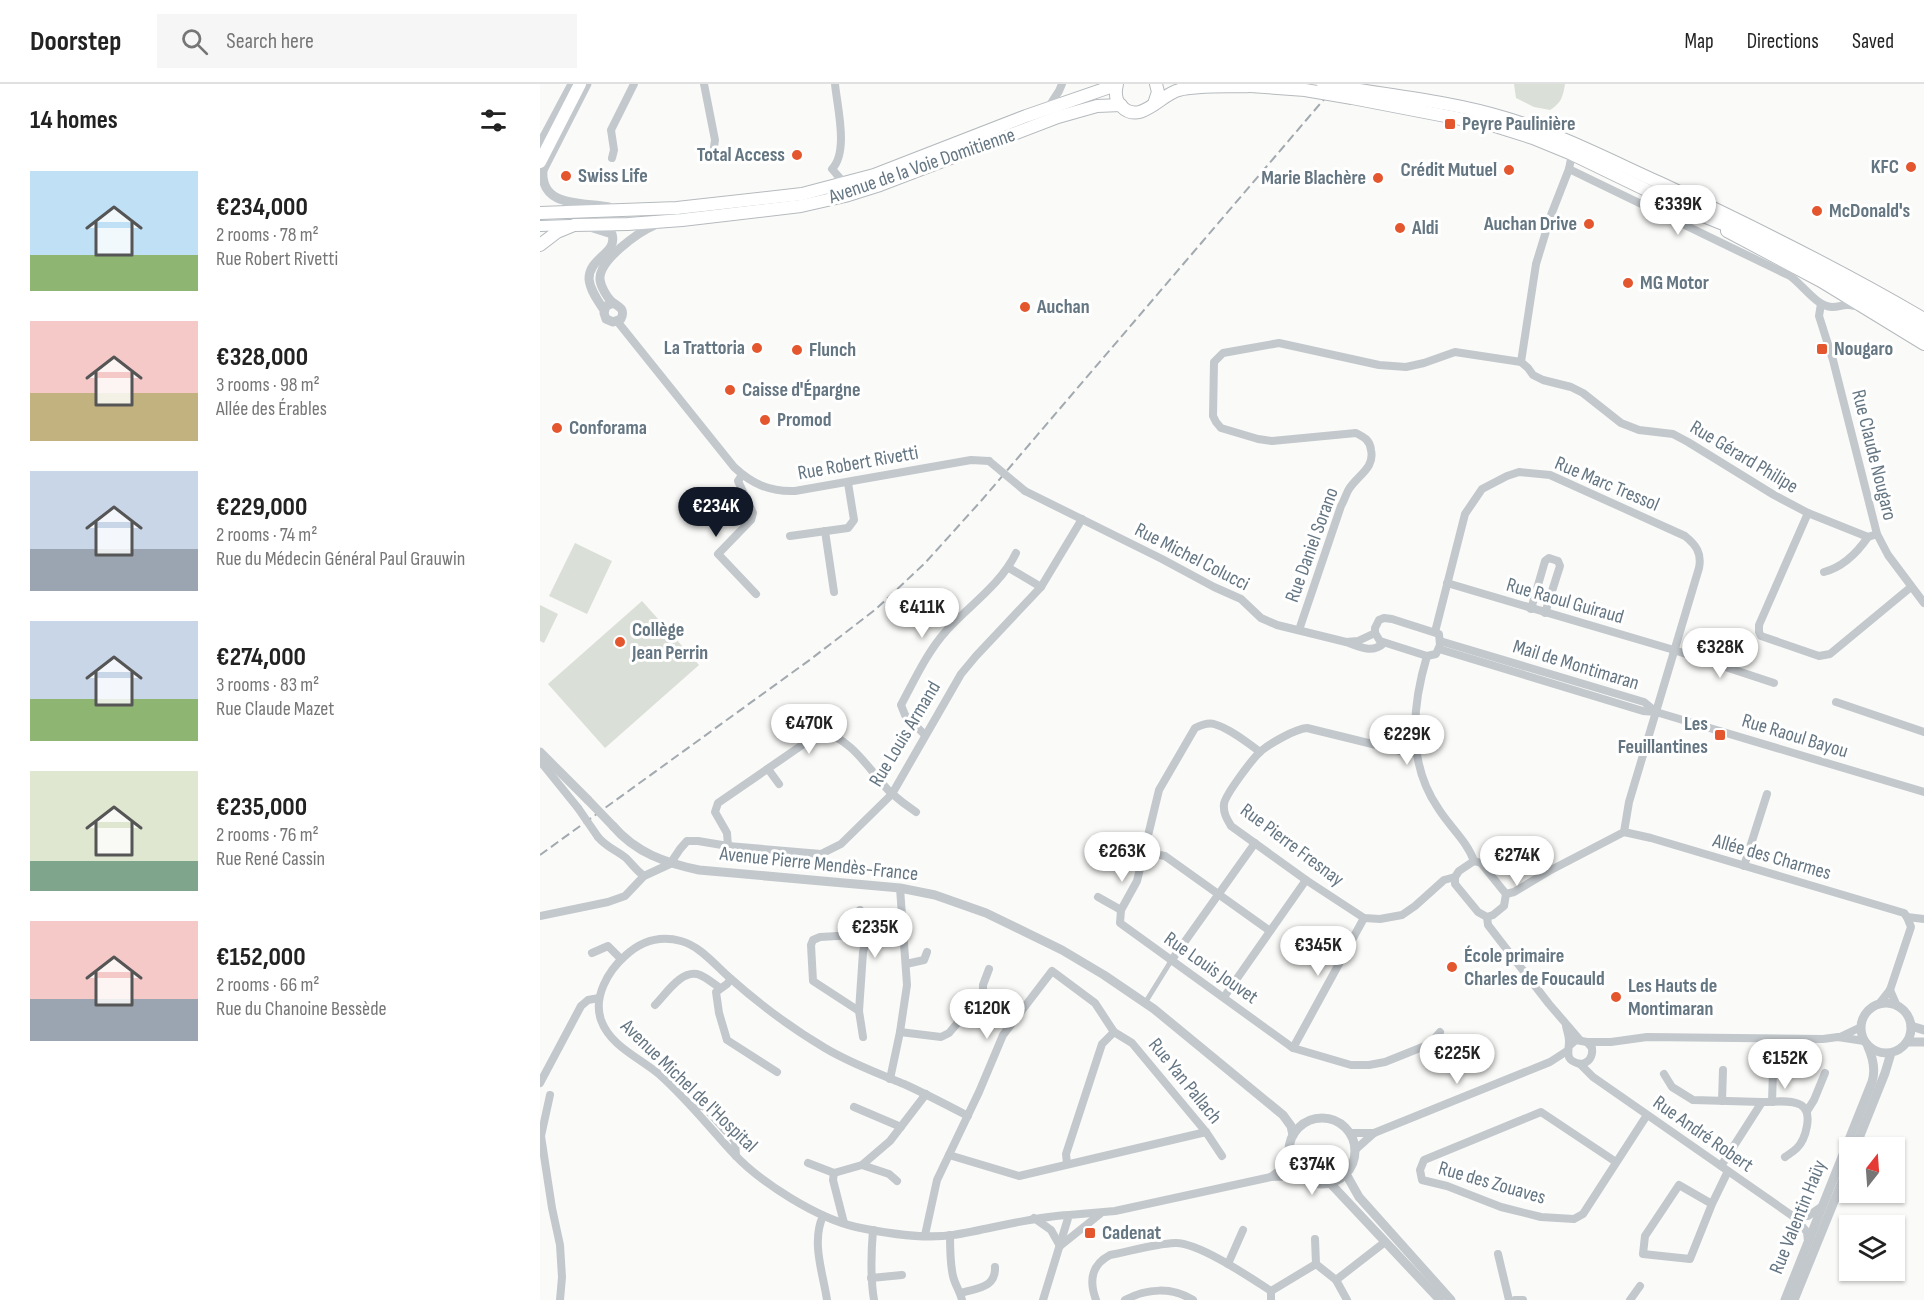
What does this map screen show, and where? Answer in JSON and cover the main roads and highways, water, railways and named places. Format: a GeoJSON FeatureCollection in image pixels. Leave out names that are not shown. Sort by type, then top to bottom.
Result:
{"type":"FeatureCollection","features":[{"type":"Feature","properties":{"kind":"main road"},"geometry":{"type":"LineString","coordinates":[[541,169],[580,84]]}},
{"type":"Feature","properties":{"kind":"main road"},"geometry":{"type":"LineString","coordinates":[[1116,84],[1116,96],[1121,105]]}},
{"type":"Feature","properties":{"kind":"main road","name":"Avenue de la Voie Domitienne"},"geometry":{"type":"LineString","coordinates":[[540,213],[677,208],[802,194],[874,175],[1116,84]]}},
{"type":"Feature","properties":{"kind":"main road"},"geometry":{"type":"LineString","coordinates":[[1154,104],[1158,92],[1156,84]]}},
{"type":"Feature","properties":{"kind":"main road"},"geometry":{"type":"LineString","coordinates":[[1323,84],[1352,94],[1492,125],[1572,154],[1691,211],[1821,281],[1924,344]]}},
{"type":"Feature","properties":{"kind":"main road"},"geometry":{"type":"LineString","coordinates":[[1154,104],[1167,94],[1180,89],[1250,86],[1352,94],[1463,107],[1504,117],[1562,137],[1785,244],[1865,285],[1924,319]]}},
{"type":"Feature","properties":{"kind":"main road","name":"Avenue de la Voie Domitienne"},"geometry":{"type":"LineString","coordinates":[[540,226],[682,220],[801,206],[880,185],[1058,117],[1097,106],[1121,105],[1128,111],[1142,112],[1154,104]]}},
{"type":"Feature","properties":{"kind":"main road"},"geometry":{"type":"LineString","coordinates":[[1691,211],[1738,230],[1807,263],[1924,332]]}},
{"type":"Feature","properties":{"kind":"main road"},"geometry":{"type":"LineString","coordinates":[[540,245],[556,232],[577,225]]}},
{"type":"Feature","properties":{"kind":"railway"},"geometry":{"type":"LineString","coordinates":[[540,855],[811,659],[876,609],[925,563],[981,501],[1337,84]]}},
{"type":"Feature","properties":{"kind":"place","name":"Peyre Paulinière"},"geometry":{"type":"Point","coordinates":[1450,124]}},
{"type":"Feature","properties":{"kind":"place","name":"Total Access"},"geometry":{"type":"Point","coordinates":[797,155]}},
{"type":"Feature","properties":{"kind":"place","name":"KFC"},"geometry":{"type":"Point","coordinates":[1911,167]}},
{"type":"Feature","properties":{"kind":"place","name":"Crédit Mutuel"},"geometry":{"type":"Point","coordinates":[1509,170]}},
{"type":"Feature","properties":{"kind":"place","name":"Swiss Life"},"geometry":{"type":"Point","coordinates":[566,176]}},
{"type":"Feature","properties":{"kind":"place","name":"Marie Blachère"},"geometry":{"type":"Point","coordinates":[1378,178]}},
{"type":"Feature","properties":{"kind":"place","name":"McDonald's"},"geometry":{"type":"Point","coordinates":[1817,211]}},
{"type":"Feature","properties":{"kind":"place","name":"Auchan Drive"},"geometry":{"type":"Point","coordinates":[1589,224]}},
{"type":"Feature","properties":{"kind":"place","name":"Aldi"},"geometry":{"type":"Point","coordinates":[1400,228]}},
{"type":"Feature","properties":{"kind":"place","name":"MG Motor"},"geometry":{"type":"Point","coordinates":[1628,283]}},
{"type":"Feature","properties":{"kind":"place","name":"Auchan"},"geometry":{"type":"Point","coordinates":[1025,307]}},
{"type":"Feature","properties":{"kind":"place","name":"La Trattoria"},"geometry":{"type":"Point","coordinates":[757,348]}},
{"type":"Feature","properties":{"kind":"place","name":"Nougaro"},"geometry":{"type":"Point","coordinates":[1822,349]}},
{"type":"Feature","properties":{"kind":"place","name":"Flunch"},"geometry":{"type":"Point","coordinates":[797,350]}},
{"type":"Feature","properties":{"kind":"place","name":"Caisse d'Épargne"},"geometry":{"type":"Point","coordinates":[730,390]}},
{"type":"Feature","properties":{"kind":"place","name":"Promod"},"geometry":{"type":"Point","coordinates":[765,420]}},
{"type":"Feature","properties":{"kind":"place","name":"Conforama"},"geometry":{"type":"Point","coordinates":[557,428]}},
{"type":"Feature","properties":{"kind":"place","name":"Collège Jean Perrin"},"geometry":{"type":"Point","coordinates":[620,642]}},
{"type":"Feature","properties":{"kind":"place","name":"Les Feuillantines"},"geometry":{"type":"Point","coordinates":[1720,735]}},
{"type":"Feature","properties":{"kind":"place","name":"École primaire Charles de Foucauld"},"geometry":{"type":"Point","coordinates":[1452,967]}},
{"type":"Feature","properties":{"kind":"place","name":"Les Hauts de Montimaran"},"geometry":{"type":"Point","coordinates":[1616,997]}},
{"type":"Feature","properties":{"kind":"place","name":"Cadenat"},"geometry":{"type":"Point","coordinates":[1090,1233]}}]}
